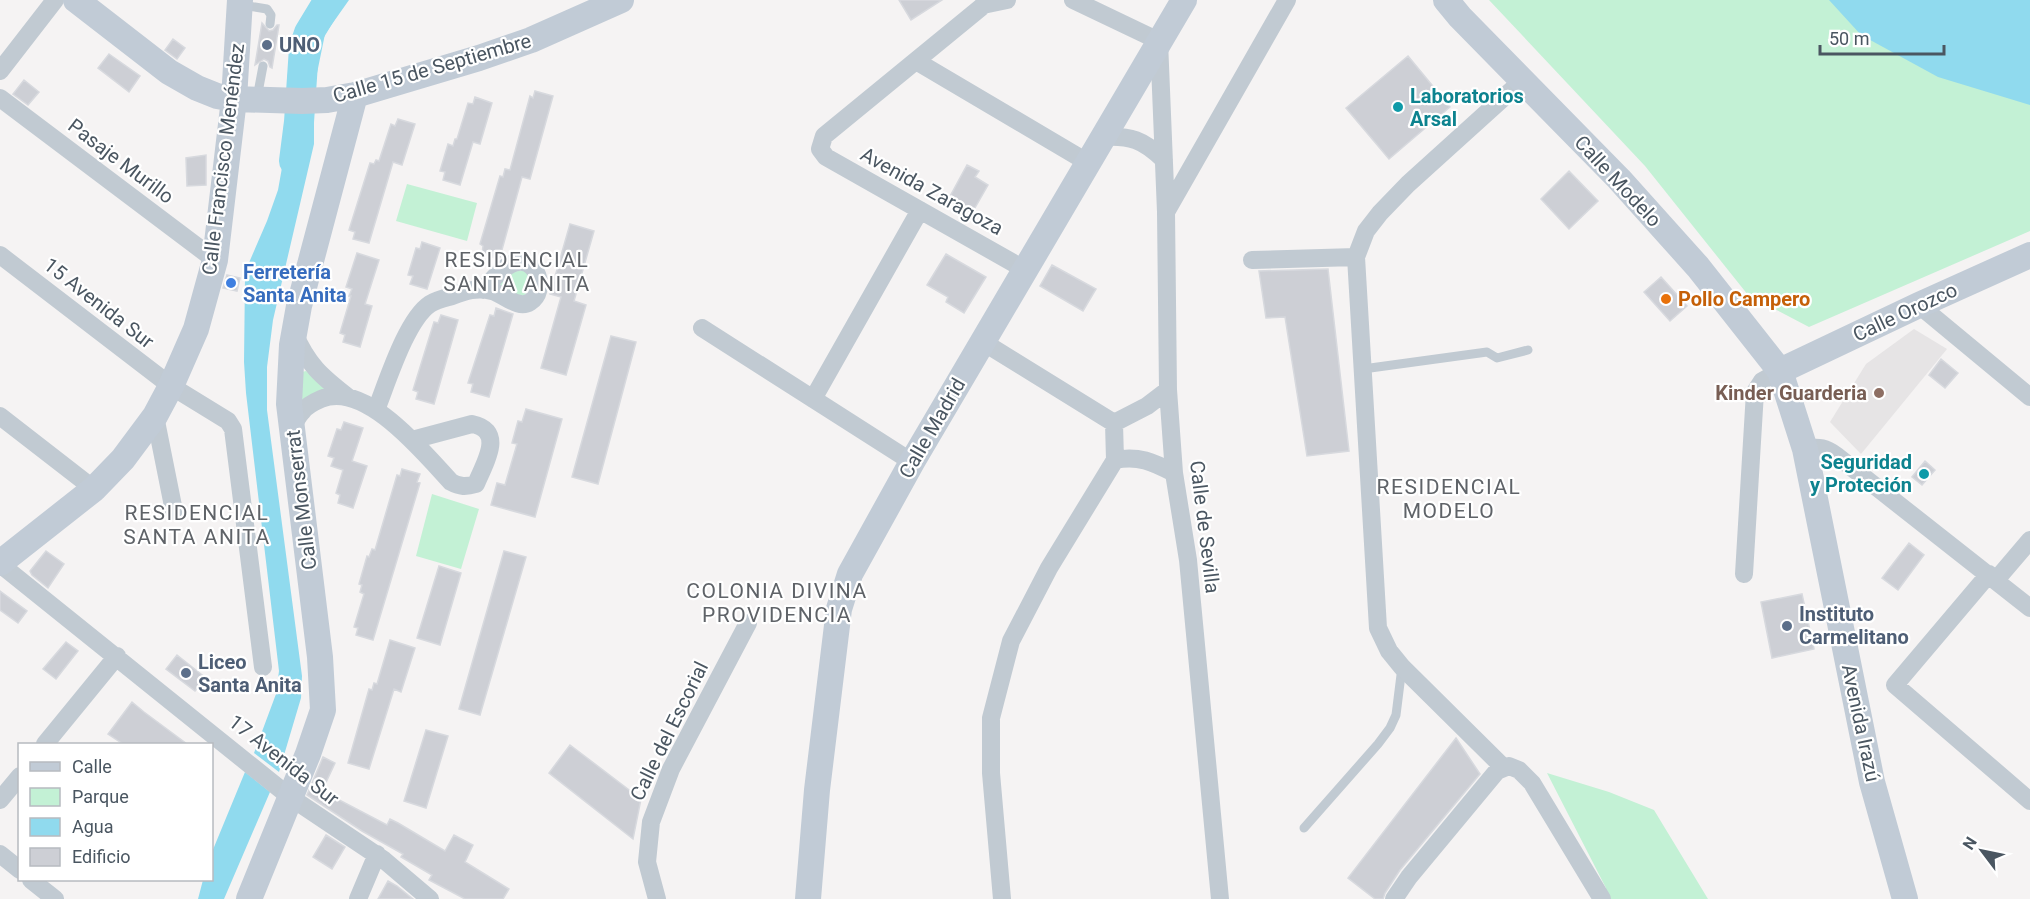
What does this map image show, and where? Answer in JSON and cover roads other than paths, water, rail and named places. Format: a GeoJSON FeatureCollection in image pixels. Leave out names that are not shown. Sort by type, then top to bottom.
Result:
{"type":"FeatureCollection","features":[{"type":"Feature","properties":{"kind":"street"},"geometry":{"type":"LineString","coordinates":[[0,71],[55,0]]}},
{"type":"Feature","properties":{"kind":"street","name":"Calle 15 de Septiembre"},"geometry":{"type":"LineString","coordinates":[[76,0],[169,72],[205,92],[254,100],[327,100],[356,95],[531,40],[621,0]]}},
{"type":"Feature","properties":{"kind":"street"},"geometry":{"type":"LineString","coordinates":[[1007,0],[986,3],[916,62],[1087,162]]}},
{"type":"Feature","properties":{"kind":"street"},"geometry":{"type":"LineString","coordinates":[[1073,0],[1160,41]]}},
{"type":"Feature","properties":{"kind":"street","name":"Calle Madrid"},"geometry":{"type":"LineString","coordinates":[[808,899],[817,790],[839,609],[850,574],[1024,269],[1184,0]]}},
{"type":"Feature","properties":{"kind":"street"},"geometry":{"type":"LineString","coordinates":[[1166,212],[1287,0]]}},
{"type":"Feature","properties":{"kind":"street","name":"Calle Modelo"},"geometry":{"type":"LineString","coordinates":[[1446,0],[1619,179],[1698,267],[1780,371]]}},
{"type":"Feature","properties":{"kind":"street","name":"Calle Francisco Menéndez"},"geometry":{"type":"LineString","coordinates":[[0,563],[94,489],[123,459],[155,416],[196,329],[254,100],[240,2]]}},
{"type":"Feature","properties":{"kind":"street","name":"Calle de Sevilla"},"geometry":{"type":"LineString","coordinates":[[1160,41],[1166,212],[1168,390],[1174,472],[1188,560],[1220,899]]}},
{"type":"Feature","properties":{"kind":"street","name":"Avenida Zaragoza"},"geometry":{"type":"LineString","coordinates":[[916,62],[824,136],[820,148],[826,157],[1024,269]]}},
{"type":"Feature","properties":{"kind":"street"},"geometry":{"type":"LineString","coordinates":[[1504,768],[1401,667],[1389,651],[1378,628],[1356,257],[1366,231],[1380,213],[1408,184],[1522,80]]}},
{"type":"Feature","properties":{"kind":"street","name":"Calle Monserrat"},"geometry":{"type":"LineString","coordinates":[[249,899],[282,790],[308,754],[323,710],[320,657],[292,428],[289,384],[299,306],[356,95]]}},
{"type":"Feature","properties":{"kind":"street","name":"Pasaje Murillo"},"geometry":{"type":"LineString","coordinates":[[0,98],[215,260]]}},
{"type":"Feature","properties":{"kind":"street"},"geometry":{"type":"LineString","coordinates":[[1102,137],[1119,136],[1136,139],[1151,148],[1164,160]]}},
{"type":"Feature","properties":{"kind":"street"},"geometry":{"type":"LineString","coordinates":[[813,399],[920,210]]}},
{"type":"Feature","properties":{"kind":"street","name":"15 Avenida Sur"},"geometry":{"type":"LineString","coordinates":[[0,255],[171,386],[228,421],[233,429],[263,667]]}},
{"type":"Feature","properties":{"kind":"street","name":"Calle Orozco"},"geometry":{"type":"LineString","coordinates":[[1780,371],[2030,255]]}},
{"type":"Feature","properties":{"kind":"street"},"geometry":{"type":"LineString","coordinates":[[1252,260],[1356,257]]}},
{"type":"Feature","properties":{"kind":"street"},"geometry":{"type":"LineString","coordinates":[[376,410],[414,321],[429,304],[469,289],[483,290]]}},
{"type":"Feature","properties":{"kind":"street"},"geometry":{"type":"LineString","coordinates":[[1919,305],[2030,397]]}},
{"type":"Feature","properties":{"kind":"street"},"geometry":{"type":"LineString","coordinates":[[702,328],[912,462]]}},
{"type":"Feature","properties":{"kind":"street"},"geometry":{"type":"LineString","coordinates":[[294,333],[307,360],[333,385],[348,397],[376,410],[412,440]]}},
{"type":"Feature","properties":{"kind":"street"},"geometry":{"type":"LineString","coordinates":[[983,342],[1114,423]]}},
{"type":"Feature","properties":{"kind":"street"},"geometry":{"type":"LineString","coordinates":[[1744,574],[1755,392],[1762,381],[1780,371]]}},
{"type":"Feature","properties":{"kind":"street","name":"Avenida Irazú"},"geometry":{"type":"LineString","coordinates":[[1780,371],[1805,449],[1872,782],[1905,899]]}},
{"type":"Feature","properties":{"kind":"street"},"geometry":{"type":"LineString","coordinates":[[1114,423],[1133,414],[1168,390]]}},
{"type":"Feature","properties":{"kind":"street"},"geometry":{"type":"LineString","coordinates":[[292,428],[303,410],[314,402],[327,396],[348,397]]}},
{"type":"Feature","properties":{"kind":"street"},"geometry":{"type":"LineString","coordinates":[[0,416],[94,489]]}},
{"type":"Feature","properties":{"kind":"street"},"geometry":{"type":"LineString","coordinates":[[155,416],[174,511]]}},
{"type":"Feature","properties":{"kind":"street"},"geometry":{"type":"LineString","coordinates":[[1002,899],[991,773],[991,718],[1011,642],[1049,568],[1115,460],[1114,423]]}},
{"type":"Feature","properties":{"kind":"street"},"geometry":{"type":"LineString","coordinates":[[1805,449],[1825,448],[1837,456],[2030,608]]}},
{"type":"Feature","properties":{"kind":"street"},"geometry":{"type":"LineString","coordinates":[[1115,460],[1138,457],[1174,472]]}},
{"type":"Feature","properties":{"kind":"street"},"geometry":{"type":"LineString","coordinates":[[2028,794],[1895,685],[1992,577],[2030,540]]}},
{"type":"Feature","properties":{"kind":"street","name":"17 Avenida Sur"},"geometry":{"type":"LineString","coordinates":[[0,563],[282,790],[377,855],[430,899]]}},
{"type":"Feature","properties":{"kind":"street","name":"Calle del Escorial"},"geometry":{"type":"LineString","coordinates":[[657,899],[647,862],[651,822],[671,769],[748,623]]}},
{"type":"Feature","properties":{"kind":"street"},"geometry":{"type":"LineString","coordinates":[[46,743],[117,656]]}},
{"type":"Feature","properties":{"kind":"street"},"geometry":{"type":"LineString","coordinates":[[1394,899],[1409,877],[1497,771],[1509,766],[1520,770],[1532,783],[1602,899]]}},
{"type":"Feature","properties":{"kind":"street"},"geometry":{"type":"LineString","coordinates":[[0,800],[18,778]]}},
{"type":"Feature","properties":{"kind":"street"},"geometry":{"type":"LineString","coordinates":[[0,854],[18,868]]}},
{"type":"Feature","properties":{"kind":"street"},"geometry":{"type":"LineString","coordinates":[[358,899],[377,855]]}},
{"type":"Feature","properties":{"kind":"street"},"geometry":{"type":"LineString","coordinates":[[33,881],[55,899]]}},
{"type":"Feature","properties":{"kind":"lane"},"geometry":{"type":"LineString","coordinates":[[240,2],[270,11],[270,24]]}},
{"type":"Feature","properties":{"kind":"lane"},"geometry":{"type":"LineString","coordinates":[[254,100],[263,66]]}},
{"type":"Feature","properties":{"kind":"lane"},"geometry":{"type":"LineString","coordinates":[[1363,369],[1487,352],[1497,358],[1528,350]]}},
{"type":"Feature","properties":{"kind":"lane"},"geometry":{"type":"LineString","coordinates":[[1304,828],[1390,728],[1396,715],[1401,667]]}},
{"type":"Feature","properties":{"kind":"water"},"geometry":{"type":"Polygon","coordinates":[[[317,0],[349,0],[325,34],[316,78],[287,80],[293,38],[317,0]]]}},
{"type":"Feature","properties":{"kind":"water"},"geometry":{"type":"Polygon","coordinates":[[[1829,0],[2030,0],[2030,105],[1938,77],[1861,35],[1829,0]]]}},
{"type":"Feature","properties":{"kind":"water"},"geometry":{"type":"Polygon","coordinates":[[[314,121],[314,144],[273,320],[267,367],[267,410],[302,676],[301,698],[279,772],[254,753],[276,694],[279,671],[246,393],[245,277],[278,190],[283,162],[284,124],[314,121]]]}},
{"type":"Feature","properties":{"kind":"water"},"geometry":{"type":"Polygon","coordinates":[[[245,772],[270,792],[224,899],[198,899],[203,881],[213,881],[213,850],[245,772]]]}},
{"type":"Feature","properties":{"kind":"waterway"},"geometry":{"type":"LineString","coordinates":[[294,161],[304,48],[309,33],[329,0]]}},
{"type":"Feature","properties":{"kind":"place","name":"UNO"},"geometry":{"type":"Point","coordinates":[267,45]}},
{"type":"Feature","properties":{"kind":"place","name":"Laboratorios Arsal"},"geometry":{"type":"Point","coordinates":[1398,107]}},
{"type":"Feature","properties":{"kind":"place","name":"Ferretería Santa Anita"},"geometry":{"type":"Point","coordinates":[231,283]}},
{"type":"Feature","properties":{"kind":"place","name":"Pollo Campero"},"geometry":{"type":"Point","coordinates":[1666,299]}},
{"type":"Feature","properties":{"kind":"place","name":"Kinder Guarderia"},"geometry":{"type":"Point","coordinates":[1879,393]}},
{"type":"Feature","properties":{"kind":"place","name":"Seguridad y Proteción"},"geometry":{"type":"Point","coordinates":[1924,474]}},
{"type":"Feature","properties":{"kind":"place","name":"Instituto Carmelitano"},"geometry":{"type":"Point","coordinates":[1787,626]}},
{"type":"Feature","properties":{"kind":"place","name":"Liceo Santa Anita"},"geometry":{"type":"Point","coordinates":[186,673]}},
{"type":"Feature","properties":{"kind":"district","name":"RESIDENCIAL SANTA ANITA"},"geometry":{"type":"Point","coordinates":[517,272]}},
{"type":"Feature","properties":{"kind":"district","name":"RESIDENCIAL MODELO"},"geometry":{"type":"Point","coordinates":[1449,499]}},
{"type":"Feature","properties":{"kind":"district","name":"RESIDENCIAL SANTA ANITA"},"geometry":{"type":"Point","coordinates":[197,525]}},
{"type":"Feature","properties":{"kind":"district","name":"COLONIA DIVINA PROVIDENCIA"},"geometry":{"type":"Point","coordinates":[777,603]}}]}
